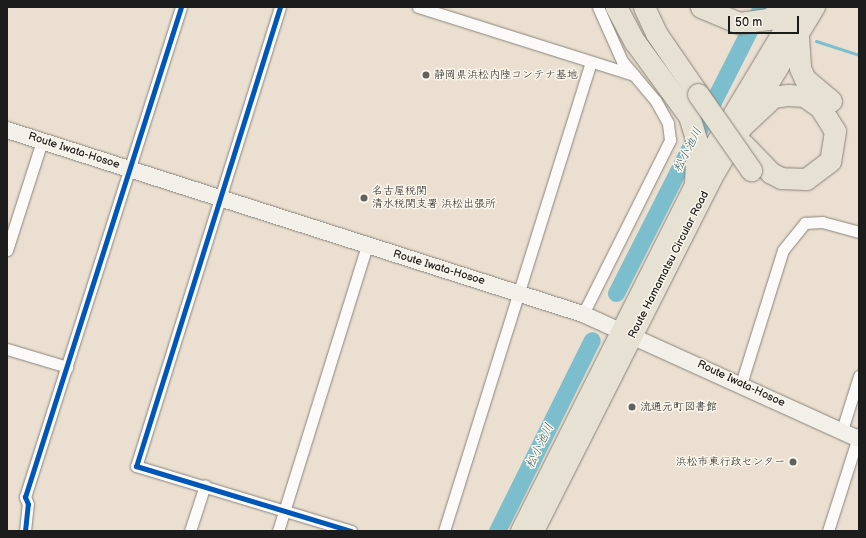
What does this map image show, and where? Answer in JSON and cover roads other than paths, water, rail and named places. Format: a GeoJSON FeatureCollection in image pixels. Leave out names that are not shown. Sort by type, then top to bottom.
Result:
{"type":"FeatureCollection","features":[{"type":"Feature","properties":{"kind":"highway"},"geometry":{"type":"LineString","coordinates":[[616,7],[635,42],[689,116],[697,143],[698,160],[695,183]]}},
{"type":"Feature","properties":{"kind":"highway"},"geometry":{"type":"LineString","coordinates":[[644,7],[656,33],[701,87],[761,171],[780,189],[807,190],[831,178],[846,154],[846,123],[834,104],[806,79],[800,68],[798,37]]}},
{"type":"Feature","properties":{"kind":"highway"},"geometry":{"type":"LineString","coordinates":[[660,7],[701,87]]}},
{"type":"Feature","properties":{"kind":"highway"},"geometry":{"type":"LineString","coordinates":[[701,7],[739,23],[760,22],[779,11]]}},
{"type":"Feature","properties":{"kind":"highway"},"geometry":{"type":"LineString","coordinates":[[742,126],[773,97],[788,95],[804,96],[831,119],[835,131],[834,151],[830,161],[816,174],[794,179],[761,171]]}},
{"type":"Feature","properties":{"kind":"main road","name":"Route Hamamatsu Circular Road"},"geometry":{"type":"LineString","coordinates":[[535,531],[629,333],[695,183],[736,107],[797,7]]}},
{"type":"Feature","properties":{"kind":"main road","name":"Route Hamamatsu Circular Road"},"geometry":{"type":"LineString","coordinates":[[520,531],[742,126],[816,7]]}},
{"type":"Feature","properties":{"kind":"main road","name":"Route Iwata-Hosoe"},"geometry":{"type":"LineString","coordinates":[[7,130],[583,314],[629,333],[859,437]]}},
{"type":"Feature","properties":{"kind":"street"},"geometry":{"type":"LineString","coordinates":[[25,531],[28,504],[25,497],[131,169],[181,7]]}},
{"type":"Feature","properties":{"kind":"street"},"geometry":{"type":"LineString","coordinates":[[280,7],[136,466],[205,485],[351,531]]}},
{"type":"Feature","properties":{"kind":"street"},"geometry":{"type":"LineString","coordinates":[[418,7],[435,10],[634,75]]}},
{"type":"Feature","properties":{"kind":"street"},"geometry":{"type":"LineString","coordinates":[[583,314],[670,140],[668,123],[634,75],[622,61],[598,7]]}},
{"type":"Feature","properties":{"kind":"street"},"geometry":{"type":"LineString","coordinates":[[444,531],[591,62]]}},
{"type":"Feature","properties":{"kind":"street"},"geometry":{"type":"LineString","coordinates":[[7,250],[42,141]]}},
{"type":"Feature","properties":{"kind":"street"},"geometry":{"type":"LineString","coordinates":[[741,384],[783,250],[805,223],[822,222],[859,232]]}},
{"type":"Feature","properties":{"kind":"street"},"geometry":{"type":"LineString","coordinates":[[278,531],[367,246]]}},
{"type":"Feature","properties":{"kind":"street"},"geometry":{"type":"LineString","coordinates":[[7,349],[67,367]]}},
{"type":"Feature","properties":{"kind":"street"},"geometry":{"type":"LineString","coordinates":[[842,430],[859,376]]}},
{"type":"Feature","properties":{"kind":"street"},"geometry":{"type":"LineString","coordinates":[[828,531],[859,437]]}},
{"type":"Feature","properties":{"kind":"street"},"geometry":{"type":"LineString","coordinates":[[190,531],[205,485]]}},
{"type":"Feature","properties":{"kind":"waterway","name":"松小池川"},"geometry":{"type":"LineString","coordinates":[[616,293],[761,7]]}},
{"type":"Feature","properties":{"kind":"waterway"},"geometry":{"type":"LineString","coordinates":[[816,41],[859,55]]}},
{"type":"Feature","properties":{"kind":"waterway","name":"松小池川"},"geometry":{"type":"LineString","coordinates":[[497,531],[592,340]]}},
{"type":"Feature","properties":{"kind":"place","name":"静岡県浜松内陸コンテナ基地"},"geometry":{"type":"Point","coordinates":[426,75]}},
{"type":"Feature","properties":{"kind":"place","name":"名古屋税関 清水税関支署 浜松出張所"},"geometry":{"type":"Point","coordinates":[364,198]}},
{"type":"Feature","properties":{"kind":"place","name":"流通元町図書館"},"geometry":{"type":"Point","coordinates":[632,407]}},
{"type":"Feature","properties":{"kind":"place","name":"浜松市東行政センター"},"geometry":{"type":"Point","coordinates":[793,462]}}]}
